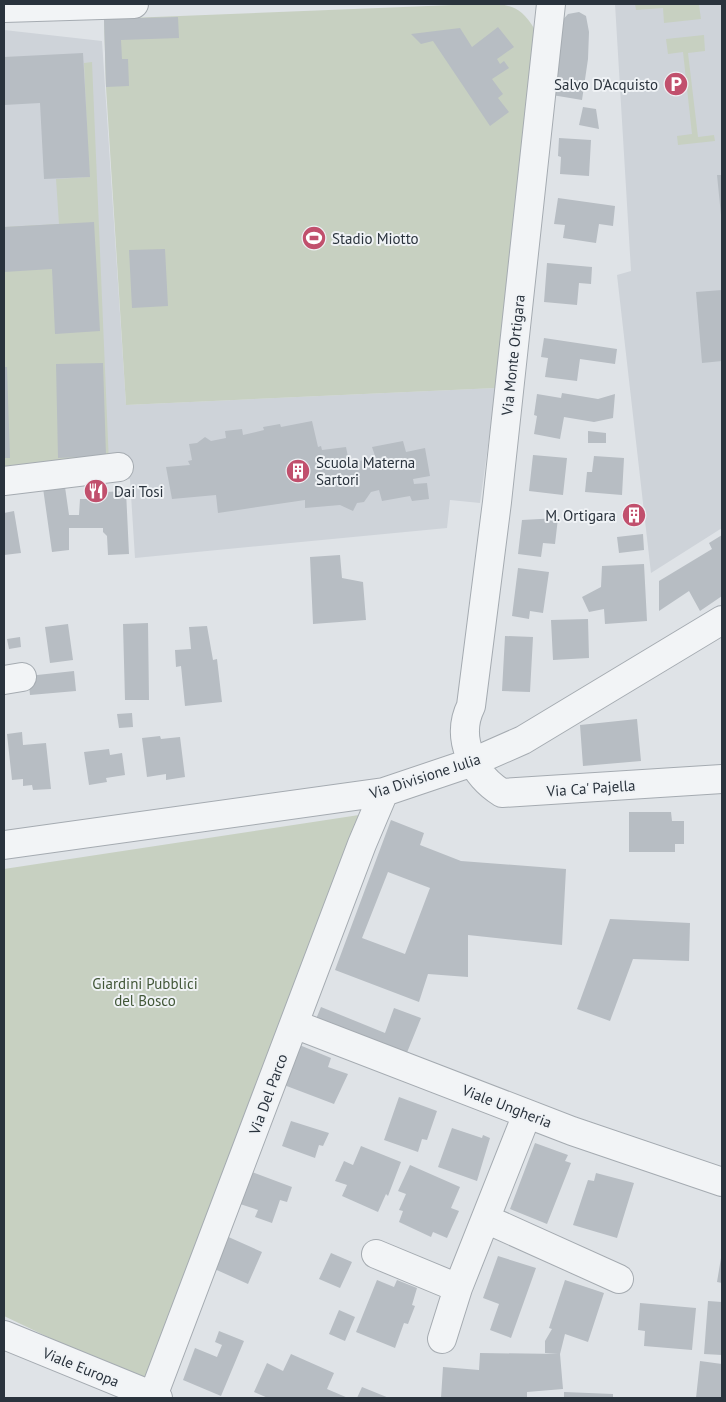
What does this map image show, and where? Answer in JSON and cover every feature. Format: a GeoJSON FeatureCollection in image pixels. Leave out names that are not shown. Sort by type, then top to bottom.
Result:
{"type":"FeatureCollection","features":[{"type":"Feature","properties":{"kind":"street"},"geometry":{"type":"LineString","coordinates":[[4,8],[134,4]]}},
{"type":"Feature","properties":{"kind":"street","name":"Via Monte Ortigara"},"geometry":{"type":"LineString","coordinates":[[473,762],[463,732],[465,718],[471,706],[494,532],[551,4]]}},
{"type":"Feature","properties":{"kind":"street"},"geometry":{"type":"LineString","coordinates":[[4,481],[119,467]]}},
{"type":"Feature","properties":{"kind":"street","name":"Via Divisione Julia"},"geometry":{"type":"LineString","coordinates":[[4,846],[384,792],[473,762],[527,738],[722,620]]}},
{"type":"Feature","properties":{"kind":"street","name":"Via Ca' Pajella"},"geometry":{"type":"LineString","coordinates":[[473,762],[490,786],[502,793],[722,779]]}},
{"type":"Feature","properties":{"kind":"street","name":"Via Del Parco"},"geometry":{"type":"LineString","coordinates":[[156,1397],[294,1024],[384,792]]}},
{"type":"Feature","properties":{"kind":"street","name":"Viale Ungheria"},"geometry":{"type":"LineString","coordinates":[[294,1024],[527,1114],[722,1182]]}},
{"type":"Feature","properties":{"kind":"street"},"geometry":{"type":"LineString","coordinates":[[442,1339],[458,1288],[527,1114]]}},
{"type":"Feature","properties":{"kind":"street"},"geometry":{"type":"LineString","coordinates":[[486,1219],[619,1279]]}},
{"type":"Feature","properties":{"kind":"street"},"geometry":{"type":"LineString","coordinates":[[376,1254],[458,1288]]}},
{"type":"Feature","properties":{"kind":"street","name":"Viale Europa"},"geometry":{"type":"LineString","coordinates":[[4,1335],[156,1397]]}},
{"type":"Feature","properties":{"kind":"shaded area"},"geometry":{"type":"Polygon","coordinates":[[[615,4],[722,4],[722,528],[651,573],[617,275],[631,271],[615,4]]]}},
{"type":"Feature","properties":{"kind":"shaded area"},"geometry":{"type":"Polygon","coordinates":[[[4,30],[102,41],[126,405],[496,388],[480,503],[450,500],[447,528],[135,558],[130,479],[4,495],[4,30]]]}},
{"type":"Feature","properties":{"kind":"green space","name":"Stadio Miotto"},"geometry":{"type":"Polygon","coordinates":[[[478,4],[505,5],[518,10],[535,30],[496,388],[126,405],[106,87],[104,19],[478,4]]]}},
{"type":"Feature","properties":{"kind":"green space"},"geometry":{"type":"Polygon","coordinates":[[[635,4],[704,4],[699,5],[701,19],[664,23],[663,8],[636,10],[635,4]]]}},
{"type":"Feature","properties":{"kind":"green space"},"geometry":{"type":"Polygon","coordinates":[[[704,35],[705,51],[688,53],[698,137],[714,135],[715,141],[678,145],[677,136],[692,134],[683,52],[668,54],[666,39],[704,35]]]}},
{"type":"Feature","properties":{"kind":"green space"},"geometry":{"type":"Polygon","coordinates":[[[92,62],[109,464],[4,475],[4,227],[59,224],[56,179],[89,177],[84,63],[92,62]]]}},
{"type":"Feature","properties":{"kind":"green space","name":"Giardini Pubblici del Bosco"},"geometry":{"type":"Polygon","coordinates":[[[359,815],[144,1383],[4,1316],[4,869],[359,815]]]}},
{"type":"Feature","properties":{"kind":"building"},"geometry":{"type":"Polygon","coordinates":[[[579,12],[586,16],[589,32],[588,59],[582,100],[552,95],[560,23],[568,14],[579,12]]]}},
{"type":"Feature","properties":{"kind":"building"},"geometry":{"type":"Polygon","coordinates":[[[178,17],[179,38],[121,40],[122,59],[128,59],[129,86],[106,87],[104,19],[178,17]]]}},
{"type":"Feature","properties":{"kind":"building"},"geometry":{"type":"Polygon","coordinates":[[[498,27],[514,47],[497,59],[500,64],[504,61],[509,68],[492,79],[503,94],[498,98],[509,112],[490,126],[433,41],[421,44],[411,34],[460,28],[472,47],[498,27]]]}},
{"type":"Feature","properties":{"kind":"building"},"geometry":{"type":"Polygon","coordinates":[[[83,53],[90,177],[44,179],[40,103],[4,105],[4,57],[83,53]]]}},
{"type":"Feature","properties":{"kind":"building"},"geometry":{"type":"Polygon","coordinates":[[[583,107],[596,109],[599,129],[579,125],[583,107]]]}},
{"type":"Feature","properties":{"kind":"building"},"geometry":{"type":"Polygon","coordinates":[[[559,138],[591,140],[589,176],[560,174],[559,138]]]}},
{"type":"Feature","properties":{"kind":"building"},"geometry":{"type":"Polygon","coordinates":[[[717,175],[722,175],[722,215],[721,215],[717,175]]]}},
{"type":"Feature","properties":{"kind":"building"},"geometry":{"type":"Polygon","coordinates":[[[558,198],[615,206],[613,226],[599,224],[596,243],[563,238],[565,225],[554,224],[558,198]]]}},
{"type":"Feature","properties":{"kind":"building"},"geometry":{"type":"Polygon","coordinates":[[[94,222],[100,331],[55,334],[52,269],[4,272],[4,227],[94,222]]]}},
{"type":"Feature","properties":{"kind":"building"},"geometry":{"type":"Polygon","coordinates":[[[165,249],[168,306],[132,308],[129,250],[165,249]]]}},
{"type":"Feature","properties":{"kind":"building"},"geometry":{"type":"Polygon","coordinates":[[[547,263],[592,267],[591,284],[579,283],[577,305],[544,302],[547,263]]]}},
{"type":"Feature","properties":{"kind":"building"},"geometry":{"type":"Polygon","coordinates":[[[722,290],[722,361],[702,363],[696,292],[722,290]]]}},
{"type":"Feature","properties":{"kind":"building"},"geometry":{"type":"Polygon","coordinates":[[[544,338],[617,349],[615,364],[580,359],[577,381],[545,377],[548,358],[541,357],[544,338]]]}},
{"type":"Feature","properties":{"kind":"building"},"geometry":{"type":"Polygon","coordinates":[[[103,363],[106,456],[58,458],[56,364],[103,363]]]}},
{"type":"Feature","properties":{"kind":"building"},"geometry":{"type":"Polygon","coordinates":[[[4,367],[7,367],[10,458],[4,458],[4,367]]]}},
{"type":"Feature","properties":{"kind":"building"},"geometry":{"type":"Polygon","coordinates":[[[562,393],[598,399],[615,394],[613,418],[594,422],[564,417],[560,439],[534,434],[537,416],[534,415],[537,394],[561,398],[562,393]]]}},
{"type":"Feature","properties":{"kind":"building","name":"Scuola Materna Sartori"},"geometry":{"type":"Polygon","coordinates":[[[312,421],[318,447],[321,446],[322,450],[346,447],[349,462],[376,459],[372,447],[403,441],[406,452],[425,448],[430,476],[413,479],[414,484],[427,483],[429,499],[412,501],[410,496],[382,501],[379,490],[371,492],[364,502],[357,503],[353,511],[340,505],[305,508],[305,500],[218,513],[216,495],[172,499],[166,467],[190,465],[188,461],[192,460],[189,444],[197,443],[205,437],[211,441],[226,438],[225,431],[242,429],[243,435],[264,430],[263,427],[280,424],[281,427],[312,421]]]}},
{"type":"Feature","properties":{"kind":"building"},"geometry":{"type":"Polygon","coordinates":[[[588,431],[606,433],[606,443],[588,443],[588,431]]]}},
{"type":"Feature","properties":{"kind":"building"},"geometry":{"type":"Polygon","coordinates":[[[533,455],[567,458],[563,495],[529,491],[533,455]]]}},
{"type":"Feature","properties":{"kind":"building"},"geometry":{"type":"Polygon","coordinates":[[[594,456],[624,458],[622,495],[585,492],[587,472],[592,472],[594,456]]]}},
{"type":"Feature","properties":{"kind":"building"},"geometry":{"type":"Polygon","coordinates":[[[65,487],[69,515],[79,515],[80,499],[105,499],[105,492],[126,491],[129,554],[108,555],[107,536],[103,532],[103,528],[69,528],[69,550],[52,552],[43,488],[65,487]]]}},
{"type":"Feature","properties":{"kind":"building","name":"M. Ortigara"},"geometry":{"type":"Polygon","coordinates":[[[628,509],[639,509],[639,521],[628,521],[628,509]]]}},
{"type":"Feature","properties":{"kind":"building"},"geometry":{"type":"Polygon","coordinates":[[[14,511],[21,553],[4,555],[4,513],[14,511]]]}},
{"type":"Feature","properties":{"kind":"building"},"geometry":{"type":"Polygon","coordinates":[[[558,518],[555,544],[543,543],[541,557],[518,554],[522,520],[558,518]]]}},
{"type":"Feature","properties":{"kind":"building"},"geometry":{"type":"Polygon","coordinates":[[[643,534],[644,550],[619,553],[617,537],[643,534]]]}},
{"type":"Feature","properties":{"kind":"building"},"geometry":{"type":"Polygon","coordinates":[[[722,535],[722,596],[700,611],[689,591],[659,611],[659,581],[712,549],[709,543],[722,535]]]}},
{"type":"Feature","properties":{"kind":"building"},"geometry":{"type":"Polygon","coordinates":[[[340,555],[342,578],[363,582],[366,620],[313,624],[310,557],[340,555]]]}},
{"type":"Feature","properties":{"kind":"building"},"geometry":{"type":"Polygon","coordinates":[[[644,564],[647,621],[605,624],[604,609],[589,612],[582,597],[601,587],[602,566],[644,564]]]}},
{"type":"Feature","properties":{"kind":"building"},"geometry":{"type":"Polygon","coordinates":[[[518,568],[549,572],[543,613],[530,611],[529,619],[512,616],[518,568]]]}},
{"type":"Feature","properties":{"kind":"building"},"geometry":{"type":"Polygon","coordinates":[[[588,619],[589,658],[553,660],[551,620],[588,619]]]}},
{"type":"Feature","properties":{"kind":"building"},"geometry":{"type":"Polygon","coordinates":[[[148,623],[149,700],[125,700],[123,624],[148,623]]]}},
{"type":"Feature","properties":{"kind":"building"},"geometry":{"type":"Polygon","coordinates":[[[68,624],[73,660],[50,663],[45,627],[68,624]]]}},
{"type":"Feature","properties":{"kind":"building"},"geometry":{"type":"Polygon","coordinates":[[[207,626],[213,660],[217,659],[222,702],[185,706],[181,666],[176,667],[175,650],[191,649],[189,627],[207,626]]]}},
{"type":"Feature","properties":{"kind":"building"},"geometry":{"type":"Polygon","coordinates":[[[505,636],[533,637],[530,692],[502,691],[505,636]]]}},
{"type":"Feature","properties":{"kind":"building"},"geometry":{"type":"Polygon","coordinates":[[[20,637],[21,647],[9,649],[7,639],[20,637]]]}},
{"type":"Feature","properties":{"kind":"building"},"geometry":{"type":"Polygon","coordinates":[[[74,671],[76,691],[30,695],[28,676],[74,671]]]}},
{"type":"Feature","properties":{"kind":"building"},"geometry":{"type":"Polygon","coordinates":[[[132,713],[133,727],[119,728],[117,714],[132,713]]]}},
{"type":"Feature","properties":{"kind":"building"},"geometry":{"type":"Polygon","coordinates":[[[637,719],[641,761],[583,766],[580,725],[637,719]]]}},
{"type":"Feature","properties":{"kind":"building"},"geometry":{"type":"Polygon","coordinates":[[[22,732],[23,745],[46,743],[51,789],[33,790],[32,785],[23,786],[23,779],[12,780],[7,734],[22,732]]]}},
{"type":"Feature","properties":{"kind":"building"},"geometry":{"type":"Polygon","coordinates":[[[160,736],[161,739],[180,737],[185,777],[166,780],[166,774],[147,777],[142,738],[160,736]]]}},
{"type":"Feature","properties":{"kind":"building"},"geometry":{"type":"Polygon","coordinates":[[[109,749],[110,755],[122,753],[125,775],[106,778],[107,782],[89,785],[84,752],[109,749]]]}},
{"type":"Feature","properties":{"kind":"building"},"geometry":{"type":"Polygon","coordinates":[[[629,812],[671,812],[672,821],[684,821],[684,844],[675,844],[675,852],[629,852],[629,812]]]}},
{"type":"Feature","properties":{"kind":"building"},"geometry":{"type":"Polygon","coordinates":[[[391,820],[424,833],[420,845],[461,861],[566,869],[562,945],[468,935],[468,977],[428,974],[419,1002],[335,970],[391,820]],[[388,872],[362,938],[405,954],[430,888],[388,872]]]}},
{"type":"Feature","properties":{"kind":"building"},"geometry":{"type":"Polygon","coordinates":[[[610,919],[690,923],[689,961],[633,959],[610,1021],[577,1009],[610,919]]]}},
{"type":"Feature","properties":{"kind":"building"},"geometry":{"type":"Polygon","coordinates":[[[321,1007],[385,1033],[394,1008],[421,1018],[406,1055],[316,1019],[321,1007]]]}},
{"type":"Feature","properties":{"kind":"building"},"geometry":{"type":"Polygon","coordinates":[[[297,1044],[331,1058],[328,1067],[348,1074],[334,1104],[284,1085],[297,1044]]]}},
{"type":"Feature","properties":{"kind":"building"},"geometry":{"type":"Polygon","coordinates":[[[399,1097],[437,1111],[427,1140],[422,1139],[418,1152],[384,1140],[399,1097]]]}},
{"type":"Feature","properties":{"kind":"building"},"geometry":{"type":"Polygon","coordinates":[[[291,1121],[329,1133],[323,1146],[319,1145],[315,1158],[282,1146],[291,1121]]]}},
{"type":"Feature","properties":{"kind":"building"},"geometry":{"type":"Polygon","coordinates":[[[452,1128],[482,1138],[483,1135],[490,1138],[477,1181],[438,1167],[452,1128]]]}},
{"type":"Feature","properties":{"kind":"building"},"geometry":{"type":"Polygon","coordinates":[[[535,1143],[568,1155],[565,1161],[571,1163],[547,1224],[510,1209],[535,1143]]]}},
{"type":"Feature","properties":{"kind":"building"},"geometry":{"type":"Polygon","coordinates":[[[361,1146],[401,1162],[388,1196],[386,1194],[378,1212],[342,1196],[347,1185],[335,1181],[344,1161],[353,1165],[361,1146]]]}},
{"type":"Feature","properties":{"kind":"building"},"geometry":{"type":"Polygon","coordinates":[[[410,1165],[460,1187],[451,1208],[459,1211],[447,1238],[433,1232],[431,1237],[399,1222],[403,1211],[399,1210],[406,1194],[398,1191],[410,1165]]]}},
{"type":"Feature","properties":{"kind":"building"},"geometry":{"type":"Polygon","coordinates":[[[249,1171],[292,1187],[287,1202],[280,1200],[272,1223],[255,1217],[258,1210],[237,1203],[249,1171]]]}},
{"type":"Feature","properties":{"kind":"building"},"geometry":{"type":"Polygon","coordinates":[[[596,1173],[634,1183],[617,1238],[573,1225],[588,1180],[594,1181],[596,1173]]]}},
{"type":"Feature","properties":{"kind":"building"},"geometry":{"type":"Polygon","coordinates":[[[224,1235],[262,1252],[248,1284],[210,1267],[224,1235]]]}},
{"type":"Feature","properties":{"kind":"building"},"geometry":{"type":"Polygon","coordinates":[[[331,1253],[352,1262],[340,1288],[319,1279],[331,1253]]]}},
{"type":"Feature","properties":{"kind":"building"},"geometry":{"type":"Polygon","coordinates":[[[498,1256],[536,1268],[511,1338],[490,1330],[499,1304],[483,1298],[498,1256]]]}},
{"type":"Feature","properties":{"kind":"building"},"geometry":{"type":"Polygon","coordinates":[[[722,1258],[722,1283],[717,1282],[722,1258]]]}},
{"type":"Feature","properties":{"kind":"building"},"geometry":{"type":"Polygon","coordinates":[[[377,1280],[394,1287],[397,1280],[417,1288],[412,1305],[415,1306],[408,1324],[404,1323],[395,1348],[356,1332],[377,1280]]]}},
{"type":"Feature","properties":{"kind":"building"},"geometry":{"type":"Polygon","coordinates":[[[565,1280],[604,1293],[588,1342],[565,1334],[560,1354],[563,1389],[527,1392],[527,1398],[441,1398],[443,1367],[479,1370],[480,1353],[558,1354],[545,1353],[545,1341],[552,1329],[549,1328],[565,1280]]]}},
{"type":"Feature","properties":{"kind":"building"},"geometry":{"type":"Polygon","coordinates":[[[708,1301],[722,1302],[722,1355],[704,1354],[708,1301]]]}},
{"type":"Feature","properties":{"kind":"building"},"geometry":{"type":"Polygon","coordinates":[[[640,1303],[696,1308],[692,1350],[644,1346],[645,1331],[638,1330],[640,1303]]]}},
{"type":"Feature","properties":{"kind":"building"},"geometry":{"type":"Polygon","coordinates":[[[339,1310],[355,1317],[345,1341],[329,1334],[339,1310]]]}},
{"type":"Feature","properties":{"kind":"building"},"geometry":{"type":"Polygon","coordinates":[[[219,1331],[244,1341],[221,1396],[183,1380],[195,1348],[217,1357],[222,1345],[215,1342],[219,1331]]]}},
{"type":"Feature","properties":{"kind":"building"},"geometry":{"type":"Polygon","coordinates":[[[291,1354],[334,1373],[327,1389],[348,1398],[268,1398],[254,1392],[267,1363],[283,1371],[291,1354]]]}},
{"type":"Feature","properties":{"kind":"building"},"geometry":{"type":"Polygon","coordinates":[[[700,1361],[722,1364],[722,1398],[696,1398],[700,1361]]]}},
{"type":"Feature","properties":{"kind":"building"},"geometry":{"type":"Polygon","coordinates":[[[362,1387],[389,1398],[357,1398],[362,1387]]]}},
{"type":"Feature","properties":{"kind":"building"},"geometry":{"type":"Polygon","coordinates":[[[564,1392],[613,1394],[613,1398],[564,1398],[564,1392]]]}},
{"type":"Feature","properties":{"kind":"place","name":"Salvo D'Acquisto"},"geometry":{"type":"Point","coordinates":[676,84]}},
{"type":"Feature","properties":{"kind":"place","name":"Stadio Miotto"},"geometry":{"type":"Point","coordinates":[314,238]}},
{"type":"Feature","properties":{"kind":"place","name":"Scuola Materna Sartori"},"geometry":{"type":"Point","coordinates":[298,471]}},
{"type":"Feature","properties":{"kind":"place","name":"Dai Tosi"},"geometry":{"type":"Point","coordinates":[96,491]}},
{"type":"Feature","properties":{"kind":"place","name":"M. Ortigara"},"geometry":{"type":"Point","coordinates":[634,515]}}]}
